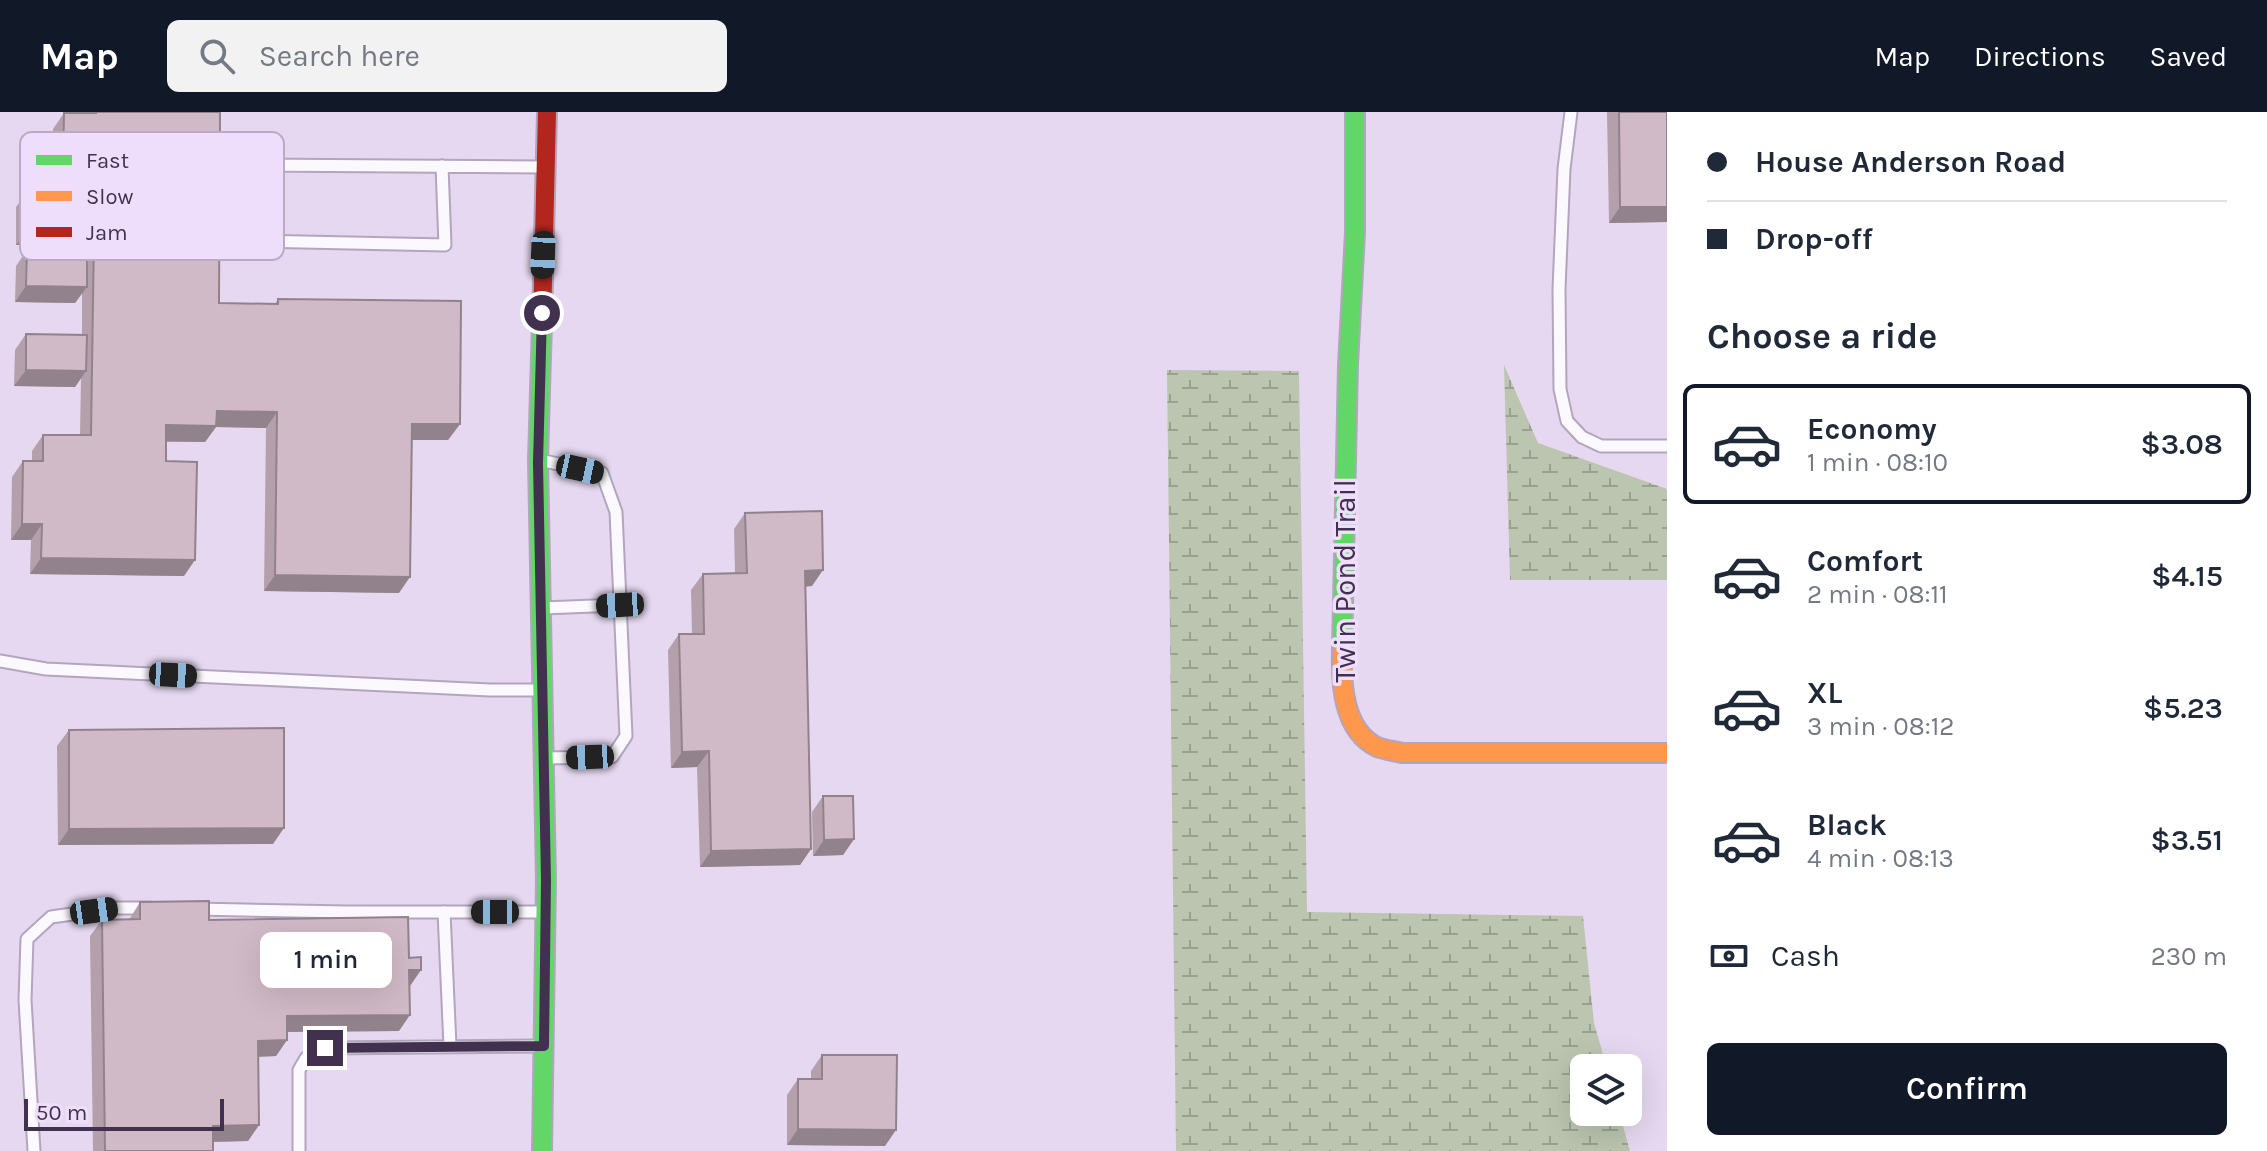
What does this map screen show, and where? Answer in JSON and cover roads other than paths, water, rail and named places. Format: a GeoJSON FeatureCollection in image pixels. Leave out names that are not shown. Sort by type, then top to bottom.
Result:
{"type":"FeatureCollection","features":[{"type":"Feature","properties":{"kind":"street"},"geometry":{"type":"LineString","coordinates":[[542,1151],[546,912],[538,460],[547,112]]}},
{"type":"Feature","properties":{"kind":"street","name":"Twin Pond Trail"},"geometry":{"type":"LineString","coordinates":[[1355,112],[1355,232],[1348,365],[1341,677],[1346,705],[1357,730],[1377,747],[1402,753],[1667,753]]}},
{"type":"Feature","properties":{"kind":"lane"},"geometry":{"type":"LineString","coordinates":[[1571,112],[1564,169],[1559,289],[1560,389],[1567,421],[1582,437],[1601,446],[1667,446]]}},
{"type":"Feature","properties":{"kind":"lane"},"geometry":{"type":"LineString","coordinates":[[284,165],[545,167]]}},
{"type":"Feature","properties":{"kind":"lane"},"geometry":{"type":"LineString","coordinates":[[284,242],[445,245],[442,166]]}},
{"type":"Feature","properties":{"kind":"lane"},"geometry":{"type":"LineString","coordinates":[[538,460],[602,473],[616,512],[626,736],[612,757],[544,758]]}},
{"type":"Feature","properties":{"kind":"lane"},"geometry":{"type":"LineString","coordinates":[[541,608],[620,605]]}},
{"type":"Feature","properties":{"kind":"lane"},"geometry":{"type":"LineString","coordinates":[[0,661],[46,669],[543,690]]}},
{"type":"Feature","properties":{"kind":"lane"},"geometry":{"type":"LineString","coordinates":[[34,1151],[25,1000],[27,939],[51,917],[115,908],[161,908]]}},
{"type":"Feature","properties":{"kind":"lane"},"geometry":{"type":"LineString","coordinates":[[176,908],[546,912]]}},
{"type":"Feature","properties":{"kind":"lane"},"geometry":{"type":"LineString","coordinates":[[444,912],[450,1046]]}},
{"type":"Feature","properties":{"kind":"lane"},"geometry":{"type":"LineString","coordinates":[[299,1151],[299,1070],[306,1058],[325,1048],[544,1046]]}}]}
